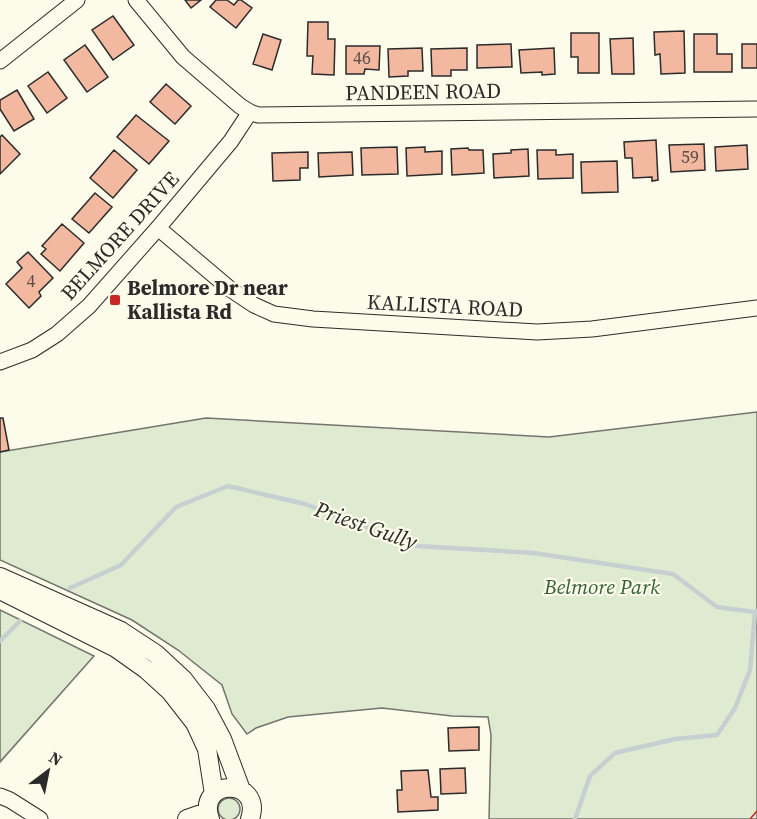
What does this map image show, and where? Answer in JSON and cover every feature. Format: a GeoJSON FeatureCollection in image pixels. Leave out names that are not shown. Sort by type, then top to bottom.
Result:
{"type":"FeatureCollection","features":[{"type":"Feature","properties":{"kind":"street"},"geometry":{"type":"LineString","coordinates":[[0,61],[77,0]]}},
{"type":"Feature","properties":{"kind":"street"},"geometry":{"type":"LineString","coordinates":[[136,0],[183,57],[232,100],[250,112]]}},
{"type":"Feature","properties":{"kind":"street","name":"PANDEEN ROAD"},"geometry":{"type":"LineString","coordinates":[[250,112],[270,115],[757,109]]}},
{"type":"Feature","properties":{"kind":"street","name":"BELMORE DRIVE"},"geometry":{"type":"LineString","coordinates":[[0,362],[32,350],[57,334],[89,306],[231,141],[250,112]]}},
{"type":"Feature","properties":{"kind":"street","name":"KALLISTA ROAD"},"geometry":{"type":"LineString","coordinates":[[158,228],[230,289],[274,314],[313,319],[537,332],[592,329],[757,308]]}},
{"type":"Feature","properties":{"kind":"street"},"geometry":{"type":"LineString","coordinates":[[0,577],[121,632],[156,654],[183,679],[206,708],[222,739],[241,790]]}},
{"type":"Feature","properties":{"kind":"street"},"geometry":{"type":"LineString","coordinates":[[0,590],[116,648],[147,670],[170,691],[195,723],[207,749],[214,794]]}},
{"type":"Feature","properties":{"kind":"street"},"geometry":{"type":"LineString","coordinates":[[187,819],[208,816],[207,804],[214,794],[224,788],[232,787],[247,795],[253,812],[250,819]]}},
{"type":"Feature","properties":{"kind":"street"},"geometry":{"type":"LineString","coordinates":[[0,796],[40,819]]}},
{"type":"Feature","properties":{"kind":"green space","name":"Belmore Park"},"geometry":{"type":"Polygon","coordinates":[[[757,412],[757,819],[489,819],[491,735],[488,717],[452,716],[382,708],[288,717],[256,728],[247,734],[232,714],[222,685],[178,650],[132,620],[0,560],[0,452],[206,418],[549,437],[757,412]]]}},
{"type":"Feature","properties":{"kind":"green space"},"geometry":{"type":"Polygon","coordinates":[[[0,610],[94,656],[0,762],[0,610]]]}},
{"type":"Feature","properties":{"kind":"green space"},"geometry":{"type":"Polygon","coordinates":[[[229,798],[237,801],[240,809],[237,817],[229,820],[221,817],[218,809],[221,801],[229,798]]]}},
{"type":"Feature","properties":{"kind":"building"},"geometry":{"type":"Polygon","coordinates":[[[185,0],[201,0],[191,8],[185,0]]]}},
{"type":"Feature","properties":{"kind":"building"},"geometry":{"type":"Polygon","coordinates":[[[216,0],[227,0],[234,5],[241,0],[252,8],[236,28],[210,7],[216,0]]]}},
{"type":"Feature","properties":{"kind":"building"},"geometry":{"type":"Polygon","coordinates":[[[113,16],[134,45],[113,60],[92,30],[113,16]]]}},
{"type":"Feature","properties":{"kind":"building"},"geometry":{"type":"Polygon","coordinates":[[[308,22],[328,22],[328,39],[335,39],[334,75],[312,74],[313,56],[307,56],[308,22]]]}},
{"type":"Feature","properties":{"kind":"building"},"geometry":{"type":"Polygon","coordinates":[[[684,31],[685,73],[661,74],[660,54],[655,55],[654,32],[684,31]]]}},
{"type":"Feature","properties":{"kind":"building"},"geometry":{"type":"Polygon","coordinates":[[[571,33],[599,33],[599,73],[578,73],[578,57],[571,57],[571,33]]]}},
{"type":"Feature","properties":{"kind":"building"},"geometry":{"type":"Polygon","coordinates":[[[263,34],[281,40],[272,70],[253,64],[263,34]]]}},
{"type":"Feature","properties":{"kind":"building"},"geometry":{"type":"Polygon","coordinates":[[[694,34],[717,34],[717,54],[732,54],[732,72],[694,72],[694,34]]]}},
{"type":"Feature","properties":{"kind":"building"},"geometry":{"type":"Polygon","coordinates":[[[633,38],[634,74],[612,74],[610,39],[633,38]]]}},
{"type":"Feature","properties":{"kind":"building"},"geometry":{"type":"Polygon","coordinates":[[[511,44],[512,67],[477,68],[477,45],[511,44]]]}},
{"type":"Feature","properties":{"kind":"building"},"geometry":{"type":"Polygon","coordinates":[[[742,44],[757,44],[757,68],[742,68],[742,44]]]}},
{"type":"Feature","properties":{"kind":"building"},"geometry":{"type":"Polygon","coordinates":[[[85,45],[108,77],[87,92],[64,60],[85,45]]]}},
{"type":"Feature","properties":{"kind":"building"},"geometry":{"type":"Polygon","coordinates":[[[346,46],[380,46],[379,70],[365,69],[364,74],[346,74],[346,46]]]}},
{"type":"Feature","properties":{"kind":"building"},"geometry":{"type":"Polygon","coordinates":[[[422,48],[423,71],[408,71],[408,76],[389,77],[388,49],[422,48]]]}},
{"type":"Feature","properties":{"kind":"building"},"geometry":{"type":"Polygon","coordinates":[[[467,48],[467,70],[451,70],[451,76],[432,76],[431,49],[467,48]]]}},
{"type":"Feature","properties":{"kind":"building"},"geometry":{"type":"Polygon","coordinates":[[[554,48],[555,74],[521,73],[519,50],[554,48]]]}},
{"type":"Feature","properties":{"kind":"building"},"geometry":{"type":"Polygon","coordinates":[[[48,72],[67,98],[47,113],[28,86],[48,72]]]}},
{"type":"Feature","properties":{"kind":"building"},"geometry":{"type":"Polygon","coordinates":[[[166,84],[191,106],[175,124],[150,102],[166,84]]]}},
{"type":"Feature","properties":{"kind":"building"},"geometry":{"type":"Polygon","coordinates":[[[17,90],[34,119],[14,131],[0,109],[0,100],[17,90]]]}},
{"type":"Feature","properties":{"kind":"building"},"geometry":{"type":"Polygon","coordinates":[[[136,115],[169,141],[149,164],[117,137],[136,115]]]}},
{"type":"Feature","properties":{"kind":"building"},"geometry":{"type":"Polygon","coordinates":[[[2,135],[20,154],[0,174],[0,137],[2,135]]]}},
{"type":"Feature","properties":{"kind":"building"},"geometry":{"type":"Polygon","coordinates":[[[656,140],[658,180],[652,181],[652,177],[633,178],[632,158],[625,158],[624,142],[656,140]]]}},
{"type":"Feature","properties":{"kind":"building"},"geometry":{"type":"Polygon","coordinates":[[[704,144],[705,170],[671,172],[669,145],[704,144]]]}},
{"type":"Feature","properties":{"kind":"building"},"geometry":{"type":"Polygon","coordinates":[[[747,145],[748,169],[716,171],[715,147],[747,145]]]}},
{"type":"Feature","properties":{"kind":"building"},"geometry":{"type":"Polygon","coordinates":[[[397,147],[398,174],[362,175],[361,148],[397,147]]]}},
{"type":"Feature","properties":{"kind":"building"},"geometry":{"type":"Polygon","coordinates":[[[425,147],[425,152],[442,151],[442,174],[407,176],[406,148],[425,147]]]}},
{"type":"Feature","properties":{"kind":"building"},"geometry":{"type":"Polygon","coordinates":[[[468,148],[469,150],[483,150],[484,173],[452,175],[451,149],[468,148]]]}},
{"type":"Feature","properties":{"kind":"building"},"geometry":{"type":"Polygon","coordinates":[[[528,149],[529,176],[494,178],[493,154],[528,149]]]}},
{"type":"Feature","properties":{"kind":"building"},"geometry":{"type":"Polygon","coordinates":[[[114,150],[137,170],[113,198],[90,178],[114,150]]]}},
{"type":"Feature","properties":{"kind":"building"},"geometry":{"type":"Polygon","coordinates":[[[537,150],[556,150],[556,155],[573,154],[573,178],[538,179],[537,150]]]}},
{"type":"Feature","properties":{"kind":"building"},"geometry":{"type":"Polygon","coordinates":[[[308,152],[308,168],[300,168],[300,180],[273,181],[272,153],[308,152]]]}},
{"type":"Feature","properties":{"kind":"building"},"geometry":{"type":"Polygon","coordinates":[[[352,152],[353,175],[319,177],[318,153],[352,152]]]}},
{"type":"Feature","properties":{"kind":"building"},"geometry":{"type":"Polygon","coordinates":[[[617,161],[618,192],[582,193],[581,162],[617,161]]]}},
{"type":"Feature","properties":{"kind":"building"},"geometry":{"type":"Polygon","coordinates":[[[95,193],[112,207],[89,233],[72,219],[95,193]]]}},
{"type":"Feature","properties":{"kind":"building"},"geometry":{"type":"Polygon","coordinates":[[[62,224],[84,243],[60,271],[41,254],[46,249],[42,246],[62,224]]]}},
{"type":"Feature","properties":{"kind":"building"},"geometry":{"type":"Polygon","coordinates":[[[28,252],[53,278],[39,292],[41,296],[29,308],[6,284],[22,268],[17,262],[28,252]]]}},
{"type":"Feature","properties":{"kind":"building"},"geometry":{"type":"Polygon","coordinates":[[[0,418],[3,418],[9,450],[0,452],[0,418]]]}},
{"type":"Feature","properties":{"kind":"building"},"geometry":{"type":"Polygon","coordinates":[[[479,727],[479,750],[449,751],[448,728],[479,727]]]}},
{"type":"Feature","properties":{"kind":"building"},"geometry":{"type":"Polygon","coordinates":[[[465,768],[466,793],[441,794],[440,769],[465,768]]]}},
{"type":"Feature","properties":{"kind":"building"},"geometry":{"type":"Polygon","coordinates":[[[428,770],[431,797],[438,797],[438,810],[398,812],[397,790],[402,790],[401,771],[428,770]]]}},
{"type":"Feature","properties":{"kind":"waterway","name":"Priest Gully"},"geometry":{"type":"LineString","coordinates":[[70,588],[121,565],[176,507],[228,486],[305,504],[417,546],[534,553],[673,574],[717,607],[757,611]]}},
{"type":"Feature","properties":{"kind":"waterway"},"geometry":{"type":"LineString","coordinates":[[575,819],[590,776],[615,753],[675,739],[717,735],[735,708],[750,670],[755,612]]}},
{"type":"Feature","properties":{"kind":"waterway","name":"Priest Gully"},"geometry":{"type":"LineString","coordinates":[[0,641],[20,621]]}},
{"type":"Feature","properties":{"kind":"power"},"geometry":{"type":"LineString","coordinates":[[750,819],[757,811]]}},
{"type":"Feature","properties":{"kind":"place","name":"Belmore Dr near Kallista Rd"},"geometry":{"type":"Point","coordinates":[115,300]}}]}
